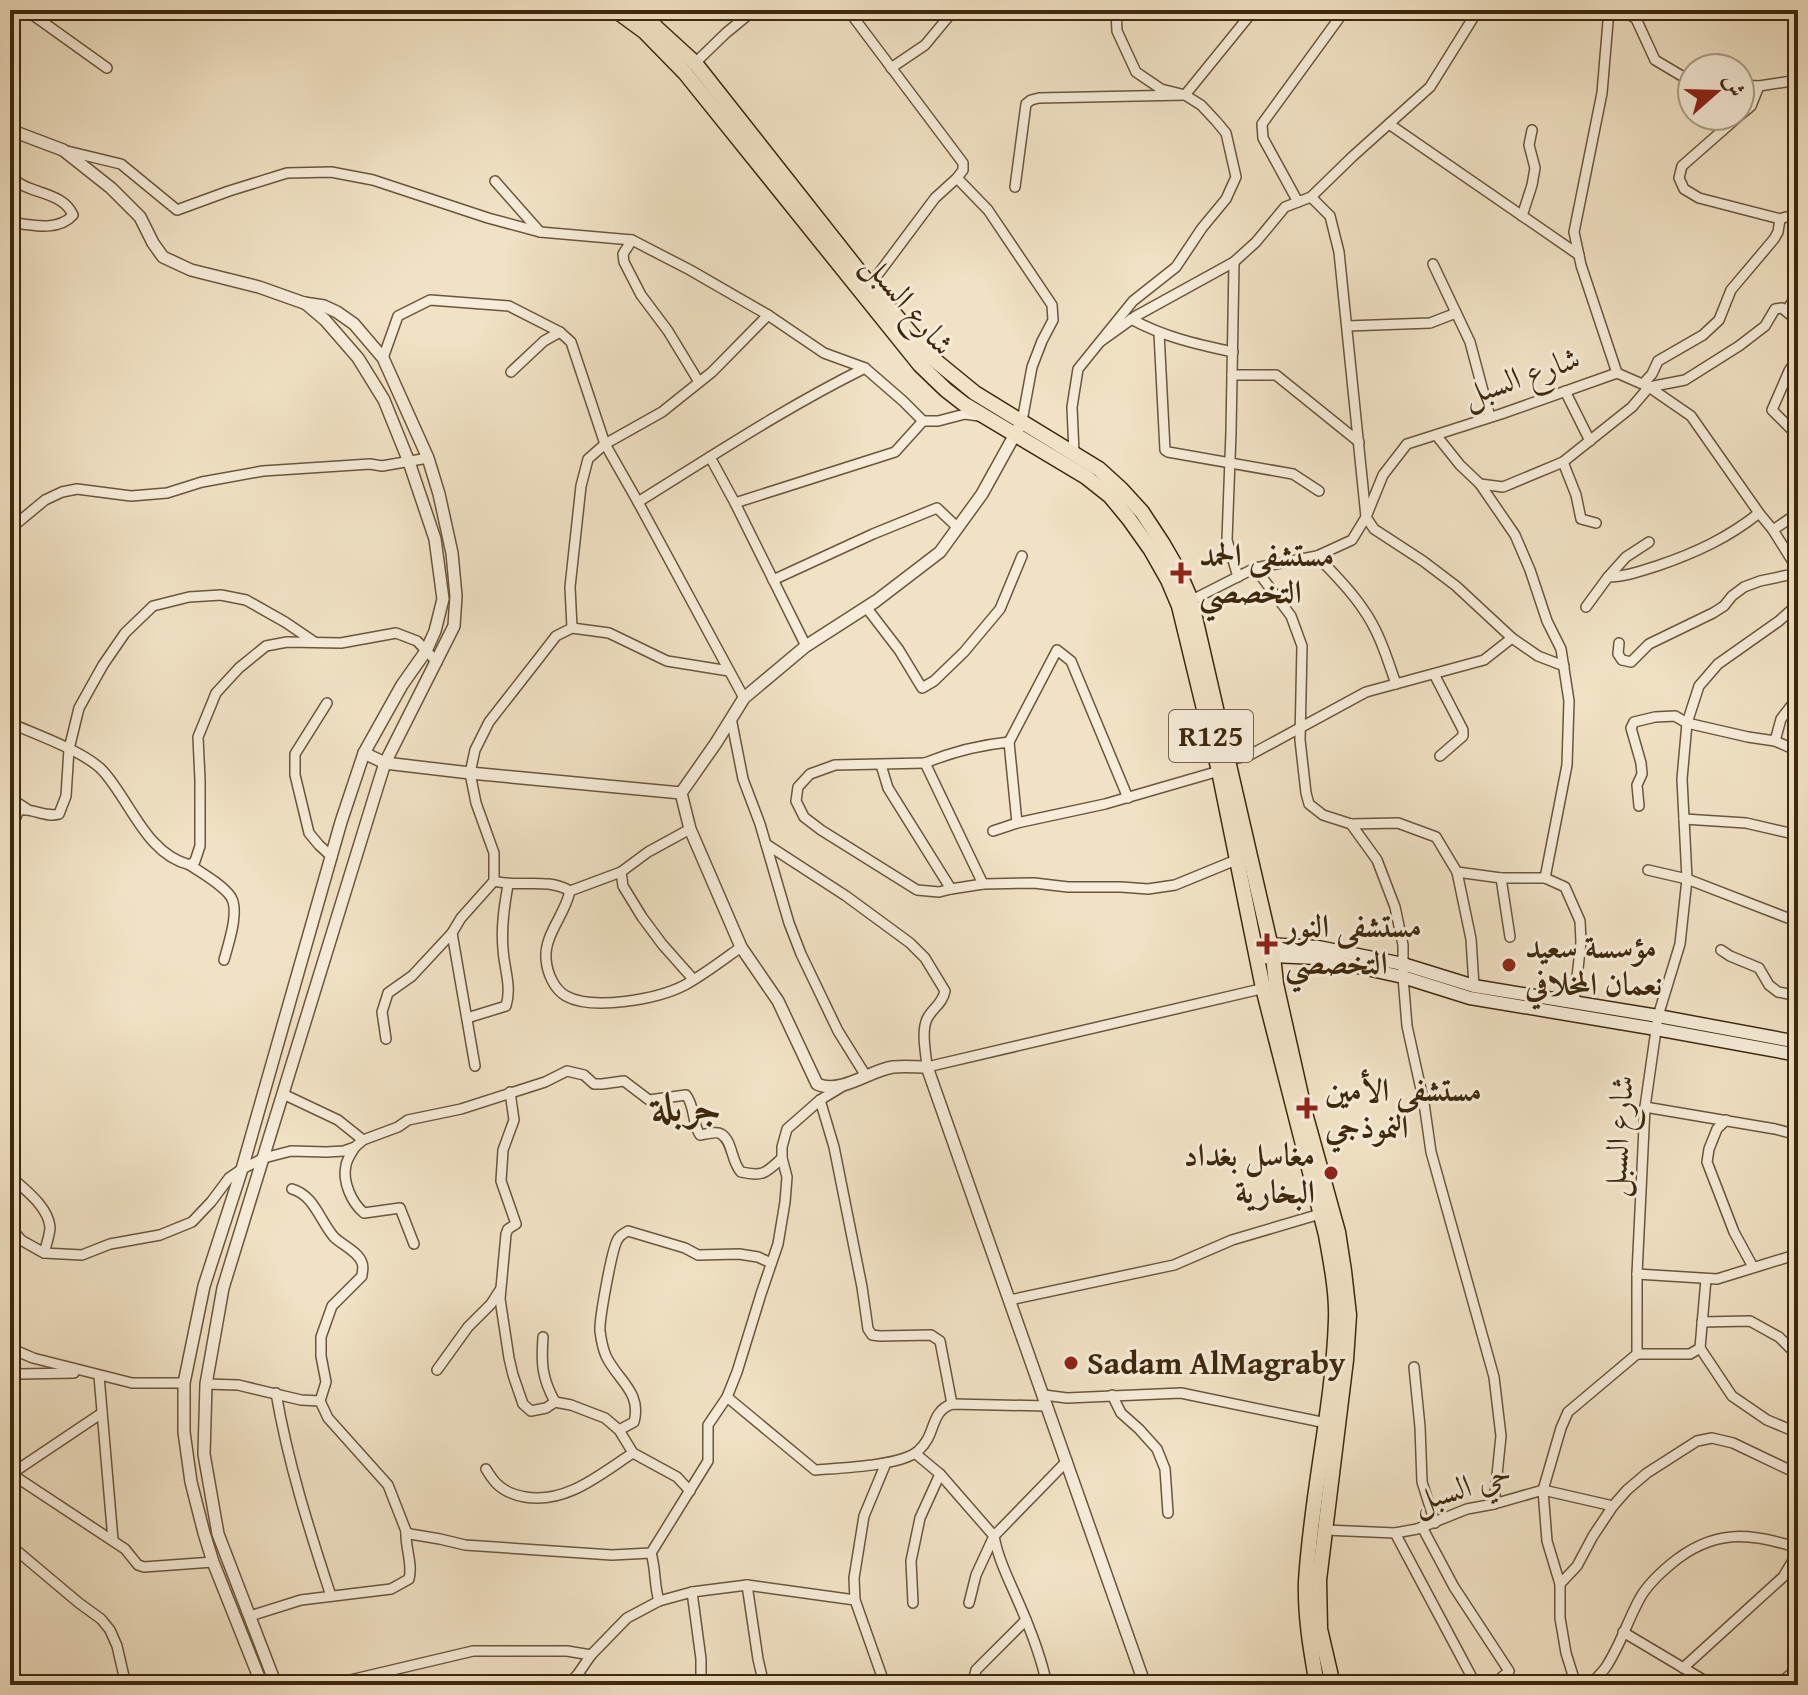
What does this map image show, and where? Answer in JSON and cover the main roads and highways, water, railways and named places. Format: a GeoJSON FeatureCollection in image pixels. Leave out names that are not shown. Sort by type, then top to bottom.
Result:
{"type":"FeatureCollection","features":[{"type":"Feature","properties":{"kind":"main road","name":"شارع السبل"},"geometry":{"type":"LineString","coordinates":[[615,10],[648,28]]}},
{"type":"Feature","properties":{"kind":"main road","name":"شارع السبل"},"geometry":{"type":"LineString","coordinates":[[637,10],[648,28],[690,68],[931,357],[1018,428],[1110,496],[1151,550],[1185,603]]}},
{"type":"Feature","properties":{"kind":"main road","name":"شارع السبل"},"geometry":{"type":"LineString","coordinates":[[690,68],[920,365],[964,404],[987,417],[1074,453],[1099,469],[1142,512],[1178,570],[1264,951],[1332,1273],[1336,1317],[1306,1582],[1308,1636],[1326,1684]]}},
{"type":"Feature","properties":{"kind":"main road","name":"شارع السبل"},"geometry":{"type":"LineString","coordinates":[[1223,766],[1236,860],[1264,951]]}},
{"type":"Feature","properties":{"kind":"main road"},"geometry":{"type":"LineString","coordinates":[[1264,951],[1403,971],[1574,1003],[1798,1055]]}},
{"type":"Feature","properties":{"kind":"main road"},"geometry":{"type":"LineString","coordinates":[[1403,971],[1470,998],[1798,1042]]}},
{"type":"Feature","properties":{"kind":"main road","name":"شارع السبل"},"geometry":{"type":"LineString","coordinates":[[1270,986],[1338,1232],[1349,1315],[1319,1580],[1326,1684]]}},
{"type":"Feature","properties":{"kind":"place","name":"مستشفى الحمد التخصصي"},"geometry":{"type":"Point","coordinates":[1181,573]}},
{"type":"Feature","properties":{"kind":"place","name":"مستشفى النور التخصصي"},"geometry":{"type":"Point","coordinates":[1267,944]}},
{"type":"Feature","properties":{"kind":"place","name":"مؤسسة سعيد نعمان المخلافي"},"geometry":{"type":"Point","coordinates":[1509,965]}},
{"type":"Feature","properties":{"kind":"place","name":"مستشفى الأمين النموذجي"},"geometry":{"type":"Point","coordinates":[1307,1108]}},
{"type":"Feature","properties":{"kind":"place","name":"مغاسل بغداد البخارية"},"geometry":{"type":"Point","coordinates":[1331,1173]}},
{"type":"Feature","properties":{"kind":"place","name":"Sadam AlMagraby"},"geometry":{"type":"Point","coordinates":[1071,1363]}},
{"type":"Feature","properties":{"kind":"district","name":"جربلة"},"geometry":{"type":"Point","coordinates":[686,1106]}}]}
